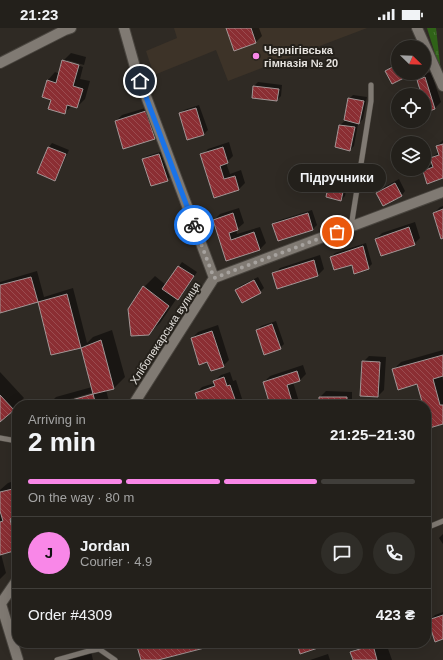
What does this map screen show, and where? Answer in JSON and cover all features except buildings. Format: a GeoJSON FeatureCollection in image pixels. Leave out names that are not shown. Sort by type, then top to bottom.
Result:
{"type":"FeatureCollection","features":[{"type":"Feature","properties":{"kind":"street"},"geometry":{"type":"LineString","coordinates":[[0,63],[64,30],[71,28]]}},
{"type":"Feature","properties":{"kind":"street"},"geometry":{"type":"LineString","coordinates":[[124,28],[135,67],[214,278]]}},
{"type":"Feature","properties":{"kind":"street"},"geometry":{"type":"LineString","coordinates":[[417,28],[443,86]]}},
{"type":"Feature","properties":{"kind":"street","name":"Хлібопекарська вулиця"},"geometry":{"type":"LineString","coordinates":[[136,400],[214,278],[443,192]]}},
{"type":"Feature","properties":{"kind":"street"},"geometry":{"type":"LineString","coordinates":[[12,587],[0,604],[12,641]]}},
{"type":"Feature","properties":{"kind":"street"},"geometry":{"type":"LineString","coordinates":[[14,648],[18,660]]}},
{"type":"Feature","properties":{"kind":"lane"},"geometry":{"type":"LineString","coordinates":[[351,226],[371,101],[371,85]]}},
{"type":"Feature","properties":{"kind":"lane"},"geometry":{"type":"LineString","coordinates":[[0,438],[12,440]]}},
{"type":"Feature","properties":{"kind":"lane"},"geometry":{"type":"LineString","coordinates":[[431,526],[443,521]]}},
{"type":"Feature","properties":{"kind":"lane"},"geometry":{"type":"LineString","coordinates":[[57,660],[99,649],[115,660]]}},
{"type":"Feature","properties":{"kind":"shaded area","name":"Чернігівська гімназія № 20"},"geometry":{"type":"Polygon","coordinates":[[[174,28],[367,28],[228,81],[216,50],[154,75],[146,51],[177,38],[174,28]]]}},
{"type":"Feature","properties":{"kind":"green space"},"geometry":{"type":"Polygon","coordinates":[[[427,28],[436,28],[441,73],[431,40],[427,28]]]}},
{"type":"Feature","properties":{"kind":"way so far"},"geometry":{"type":"LineString","coordinates":[[194,225],[214,278],[337,232]]}},
{"type":"Feature","properties":{"kind":"place","name":"Чернігівська гімназія № 20"},"geometry":{"type":"Point","coordinates":[256,56]}},
{"type":"Feature","properties":{"kind":"place","name":"Підручники"},"geometry":{"type":"Point","coordinates":[337,232]}},
{"type":"Feature","properties":{"kind":"route"},"geometry":{"type":"LineString","coordinates":[[140,81],[194,225]]}}]}
